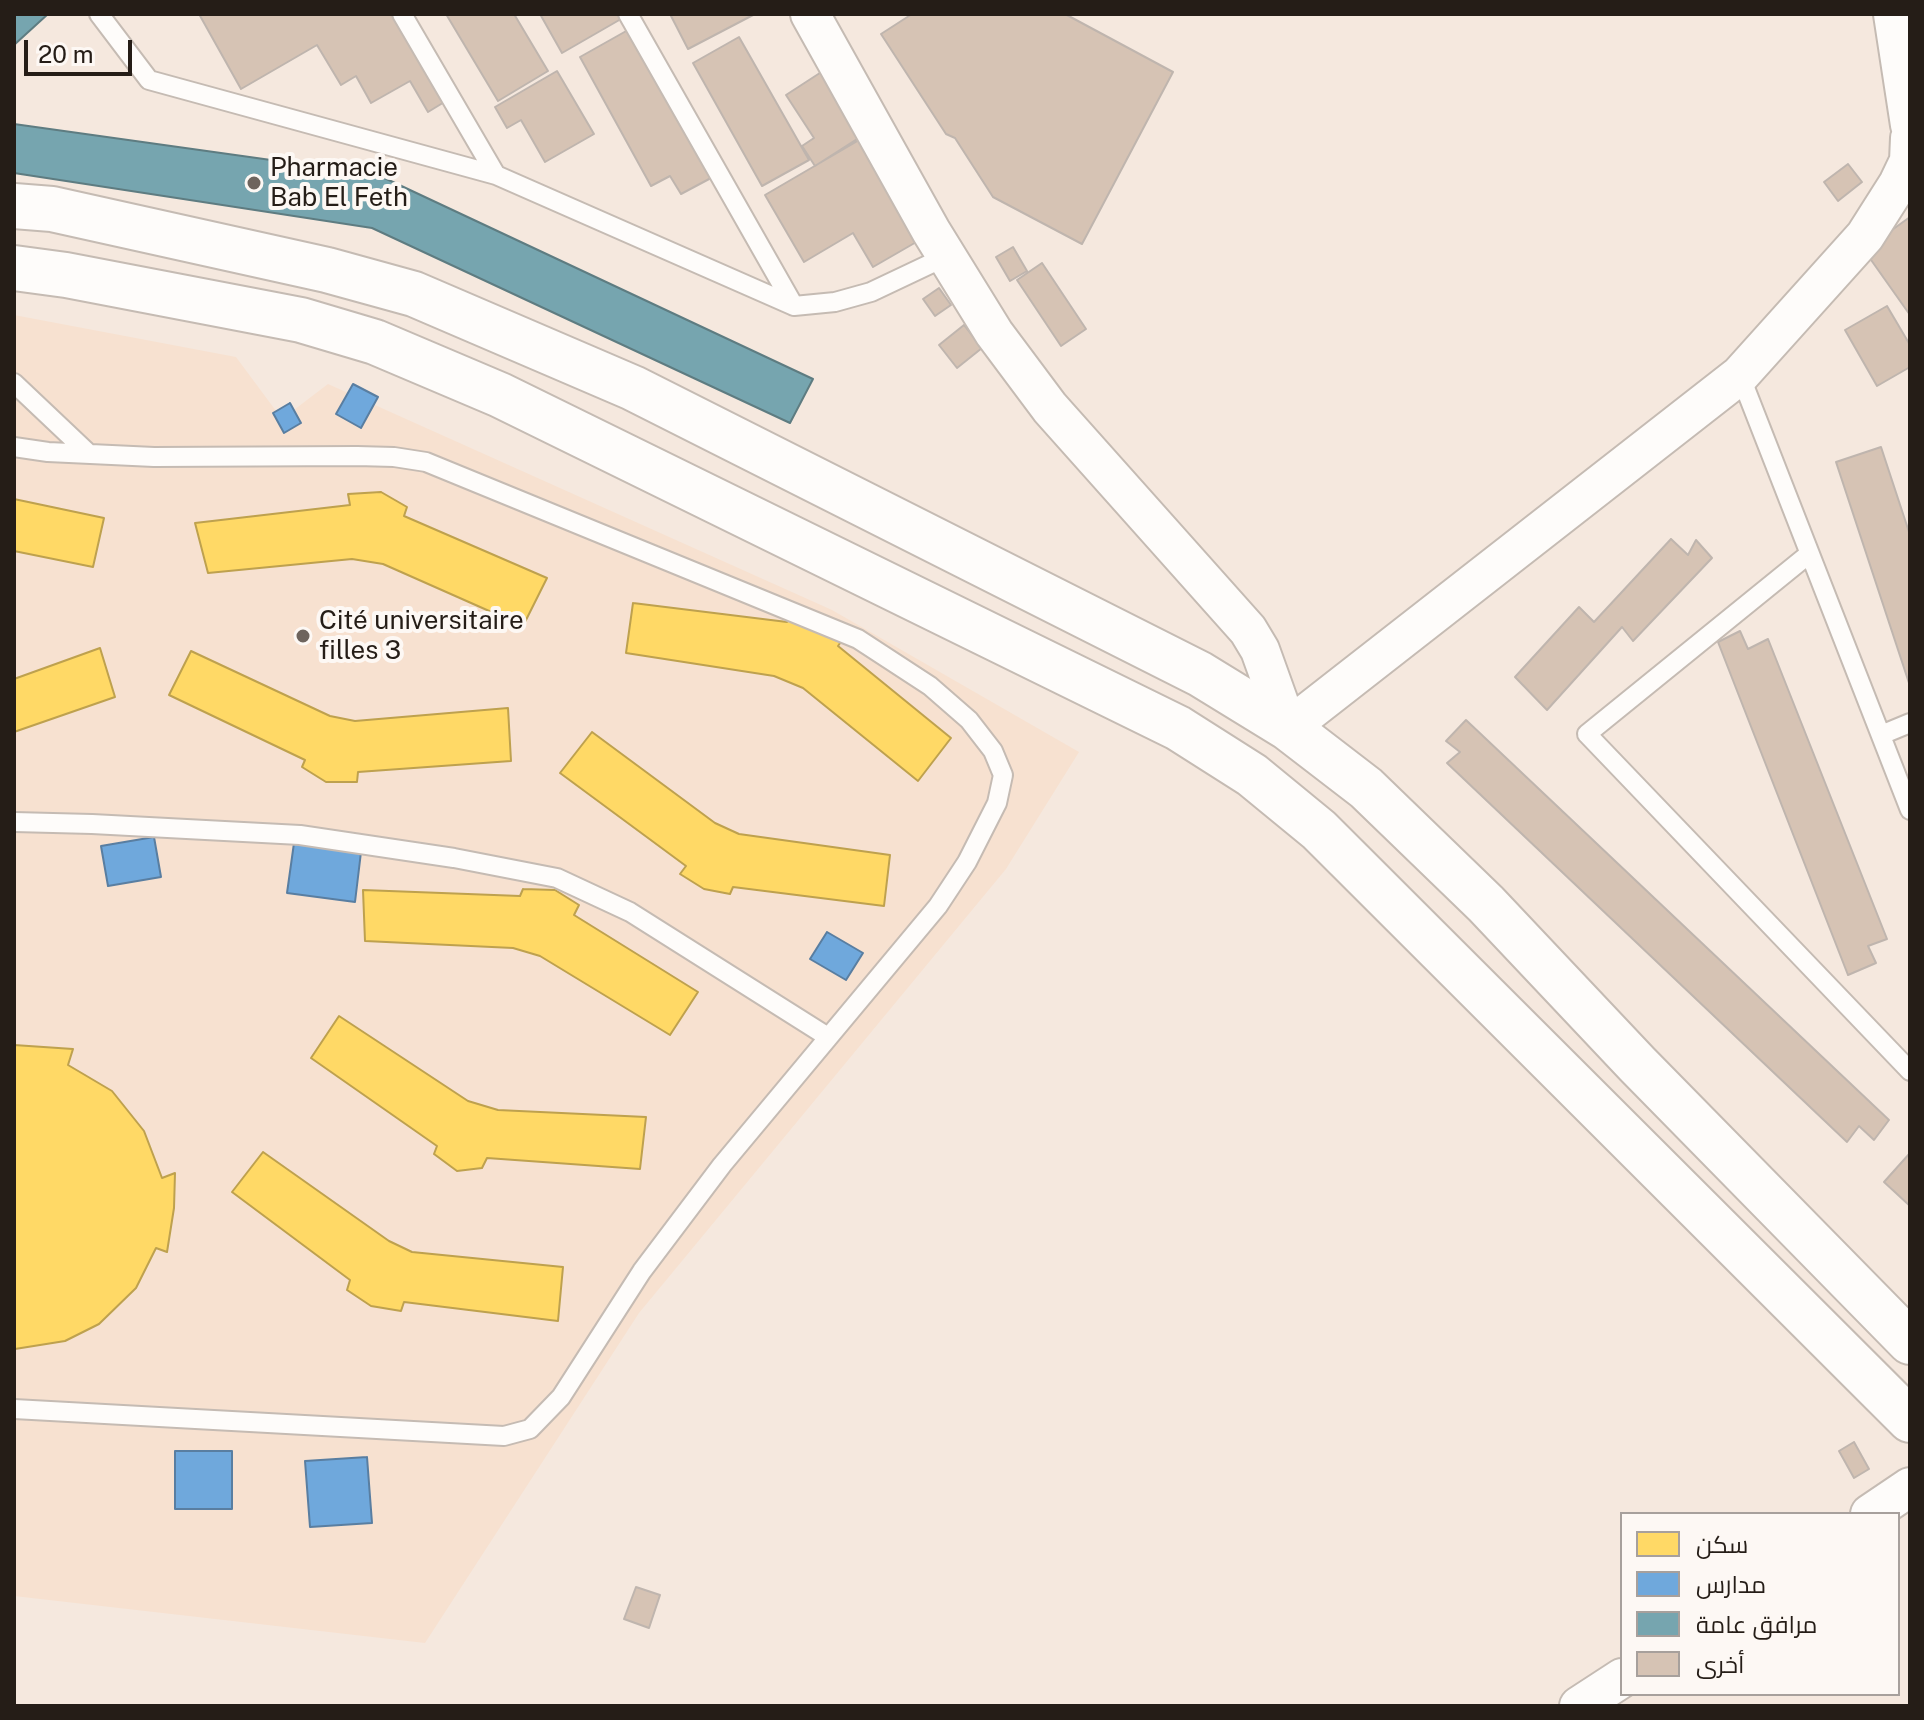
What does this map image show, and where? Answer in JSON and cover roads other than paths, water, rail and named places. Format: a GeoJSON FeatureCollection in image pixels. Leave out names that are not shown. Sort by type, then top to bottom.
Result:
{"type":"FeatureCollection","features":[{"type":"Feature","properties":{"kind":"main road"},"geometry":{"type":"LineString","coordinates":[[14,206],[52,209],[327,270],[414,294],[633,388],[1200,674],[1288,728],[1366,788],[1486,904],[1637,1064],[1910,1342]]}},
{"type":"Feature","properties":{"kind":"main road"},"geometry":{"type":"LineString","coordinates":[[14,268],[286,317],[375,342],[500,395],[1178,728],[1252,775],[1319,830],[1910,1420]]}},
{"type":"Feature","properties":{"kind":"street"},"geometry":{"type":"LineString","coordinates":[[810,14],[994,333],[1050,408],[1248,630],[1260,650],[1288,728],[1740,375],[1865,236],[1909,161],[1910,138]]}},
{"type":"Feature","properties":{"kind":"street"},"geometry":{"type":"LineString","coordinates":[[1893,14],[1910,125]]}},
{"type":"Feature","properties":{"kind":"street"},"geometry":{"type":"LineString","coordinates":[[1865,236],[1910,204]]}},
{"type":"Feature","properties":{"kind":"street"},"geometry":{"type":"LineString","coordinates":[[1873,1512],[1910,1487]]}},
{"type":"Feature","properties":{"kind":"street"},"geometry":{"type":"LineString","coordinates":[[1579,1706],[1620,1679]]}},
{"type":"Feature","properties":{"kind":"lane"},"geometry":{"type":"LineString","coordinates":[[99,14],[149,80],[496,175],[794,306],[835,302],[871,292],[947,256]]}},
{"type":"Feature","properties":{"kind":"lane"},"geometry":{"type":"LineString","coordinates":[[402,14],[496,175]]}},
{"type":"Feature","properties":{"kind":"lane"},"geometry":{"type":"LineString","coordinates":[[628,14],[794,306]]}},
{"type":"Feature","properties":{"kind":"lane"},"geometry":{"type":"LineString","coordinates":[[1740,375],[1910,810]]}},
{"type":"Feature","properties":{"kind":"lane"},"geometry":{"type":"LineString","coordinates":[[14,383],[88,453]]}},
{"type":"Feature","properties":{"kind":"lane"},"geometry":{"type":"LineString","coordinates":[[14,447],[154,457],[357,456],[426,462],[858,639],[930,686],[969,720],[993,751],[1003,775],[997,803],[967,862],[938,906],[704,1189],[642,1271],[561,1397],[530,1429],[504,1436],[14,1409]]}},
{"type":"Feature","properties":{"kind":"lane"},"geometry":{"type":"LineString","coordinates":[[1809,554],[1587,734],[1910,1071]]}},
{"type":"Feature","properties":{"kind":"lane"},"geometry":{"type":"LineString","coordinates":[[1881,735],[1910,723]]}},
{"type":"Feature","properties":{"kind":"lane"},"geometry":{"type":"LineString","coordinates":[[14,822],[300,835],[454,858],[557,878],[630,912],[828,1037]]}},
{"type":"Feature","properties":{"kind":"place","name":"Pharmacie Bab El Feth"},"geometry":{"type":"Point","coordinates":[254,183]}},
{"type":"Feature","properties":{"kind":"place","name":"Cité universitaire filles 3"},"geometry":{"type":"Point","coordinates":[303,636]}}]}
